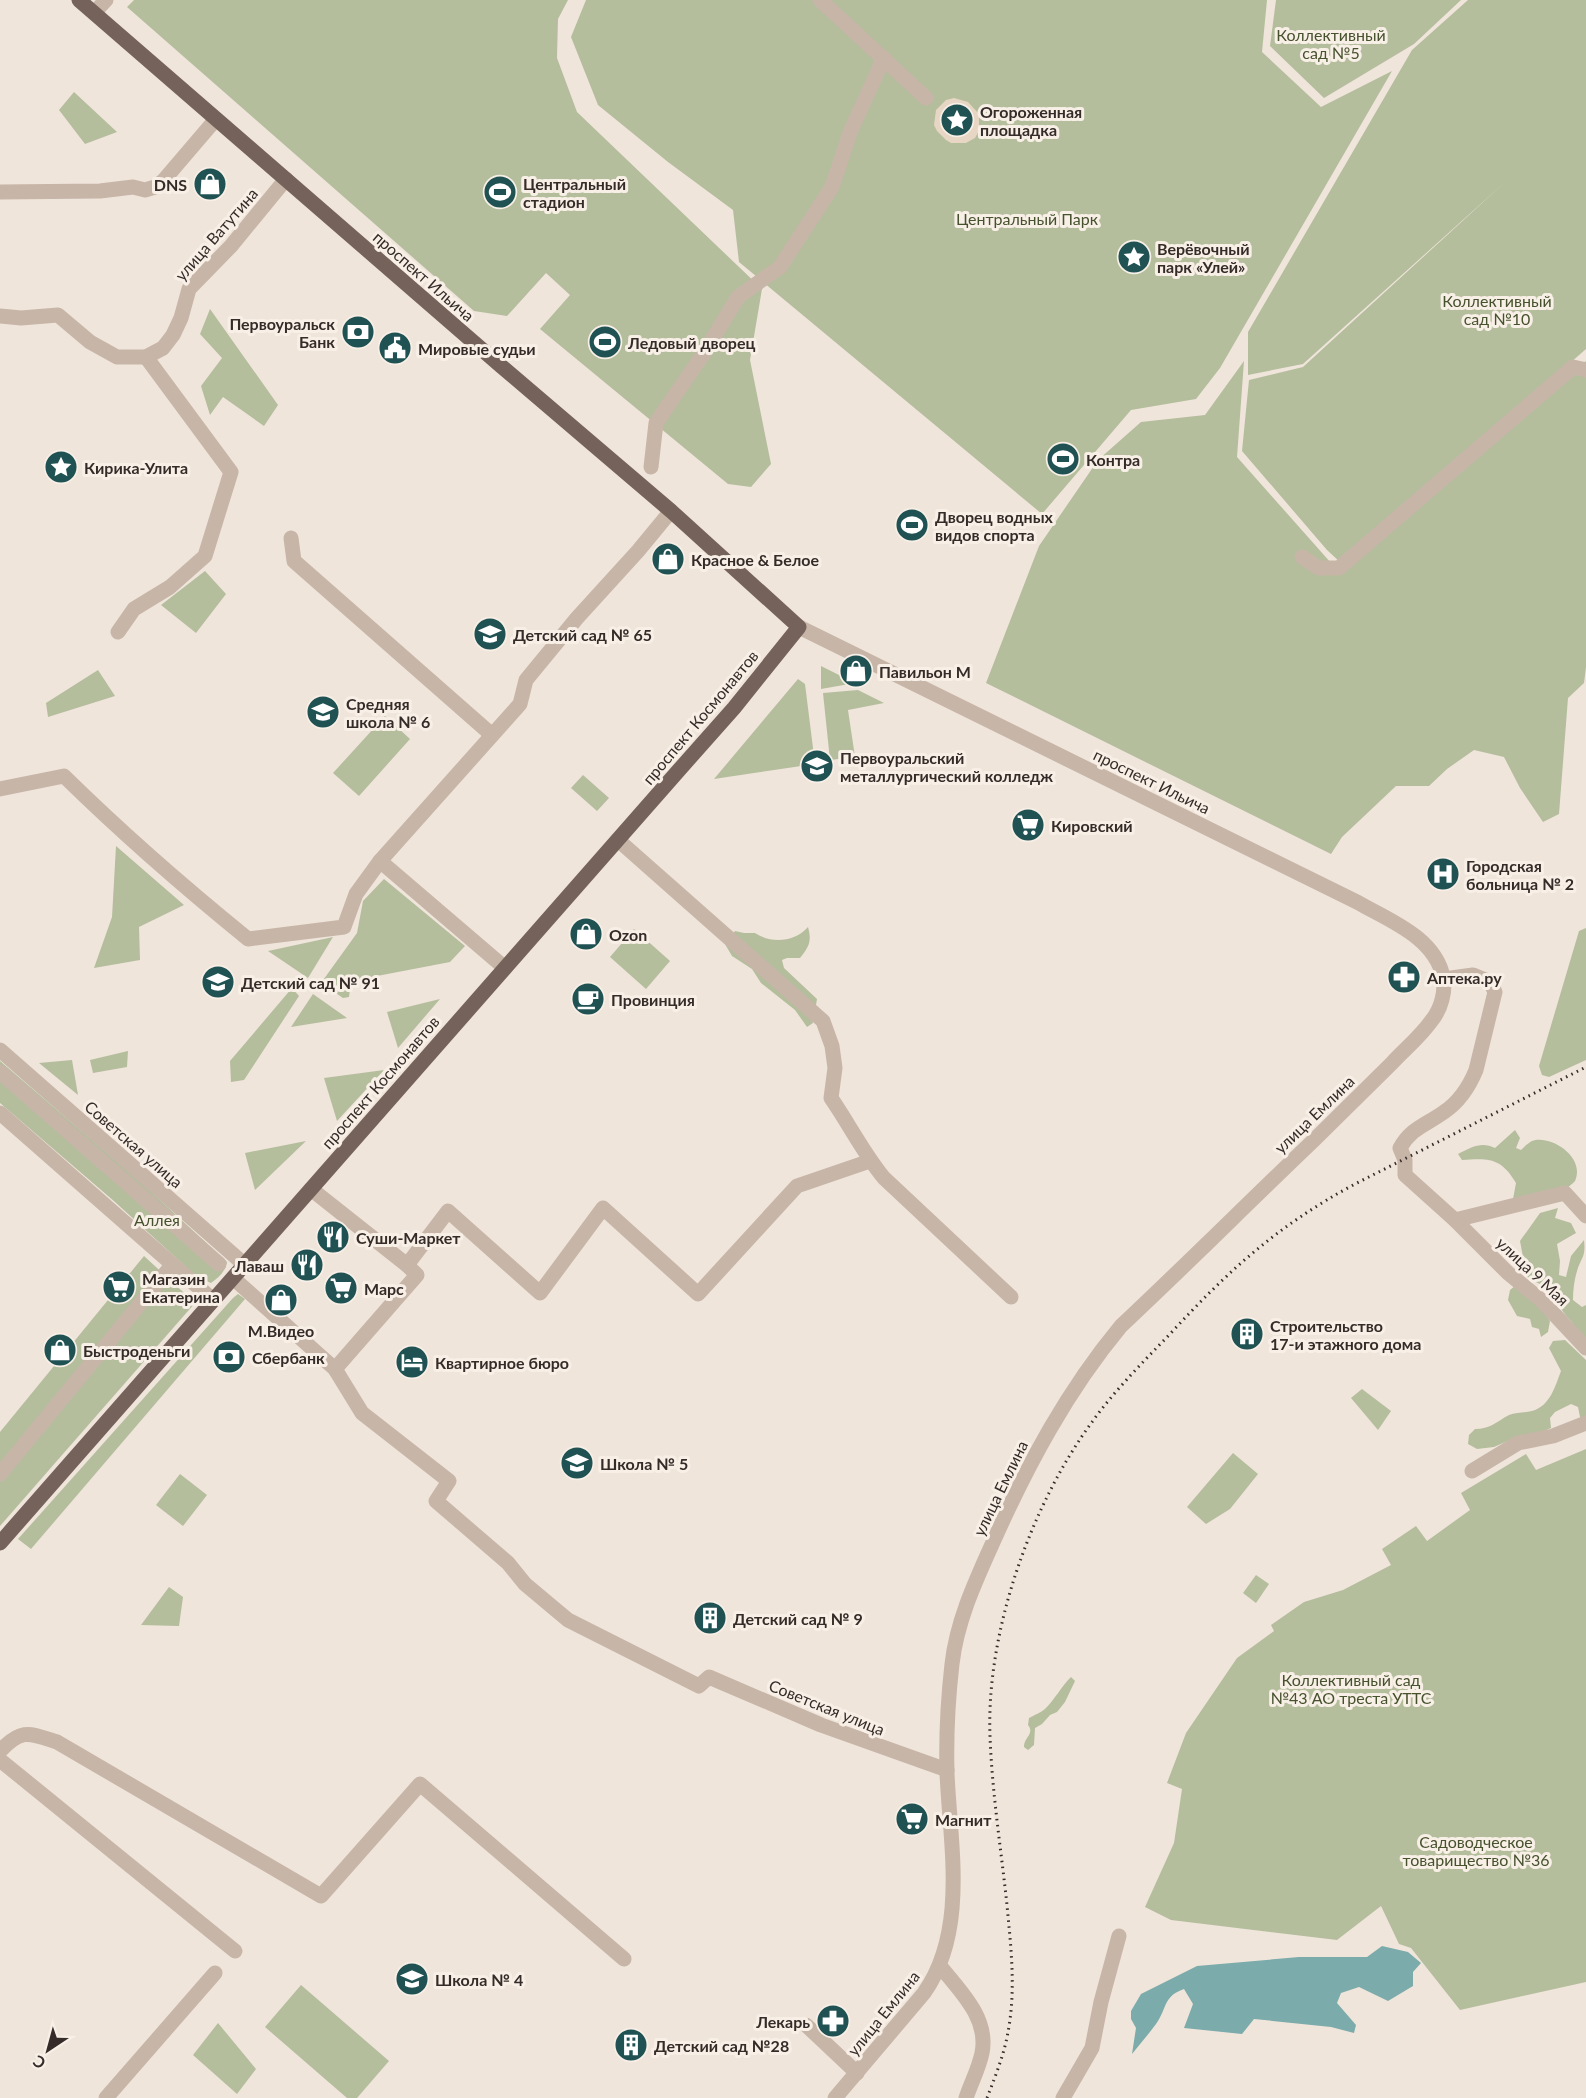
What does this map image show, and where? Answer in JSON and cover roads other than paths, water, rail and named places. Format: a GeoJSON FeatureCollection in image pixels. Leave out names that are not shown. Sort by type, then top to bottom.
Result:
{"type":"FeatureCollection","features":[{"type":"Feature","properties":{"kind":"main road","name":"проспект Ильича"},"geometry":{"type":"LineString","coordinates":[[79,0],[671,511],[799,627]]}},
{"type":"Feature","properties":{"kind":"main road","name":"проспект Космонавтов"},"geometry":{"type":"LineString","coordinates":[[0,1543],[734,708],[799,627]]}},
{"type":"Feature","properties":{"kind":"street"},"geometry":{"type":"LineString","coordinates":[[94,13],[106,0]]}},
{"type":"Feature","properties":{"kind":"street"},"geometry":{"type":"LineString","coordinates":[[820,0],[926,98]]}},
{"type":"Feature","properties":{"kind":"street"},"geometry":{"type":"LineString","coordinates":[[651,467],[656,423],[704,353],[738,297],[780,267],[832,187],[850,130],[884,58]]}},
{"type":"Feature","properties":{"kind":"street"},"geometry":{"type":"LineString","coordinates":[[0,192],[100,191],[132,187],[145,190],[155,187],[163,181],[216,119]]}},
{"type":"Feature","properties":{"kind":"street","name":"улица Ватутина"},"geometry":{"type":"LineString","coordinates":[[146,357],[163,348],[173,335],[181,318],[189,289],[231,246],[286,179]]}},
{"type":"Feature","properties":{"kind":"street"},"geometry":{"type":"LineString","coordinates":[[0,316],[21,318],[58,315],[90,342],[117,357],[146,357],[231,472],[204,556],[170,587],[134,609],[118,632]]}},
{"type":"Feature","properties":{"kind":"street"},"geometry":{"type":"LineString","coordinates":[[1302,557],[1319,568],[1339,568],[1573,367],[1586,370]]}},
{"type":"Feature","properties":{"kind":"street"},"geometry":{"type":"LineString","coordinates":[[0,789],[64,776],[115,826],[248,939],[344,927],[356,894],[380,861],[520,704],[526,680],[671,511]]}},
{"type":"Feature","properties":{"kind":"street"},"geometry":{"type":"LineString","coordinates":[[291,538],[294,561],[492,735]]}},
{"type":"Feature","properties":{"kind":"street","name":"проспект Ильича"},"geometry":{"type":"LineString","coordinates":[[799,627],[1357,902],[1411,933],[1422,942],[1436,958],[1444,979]]}},
{"type":"Feature","properties":{"kind":"street"},"geometry":{"type":"LineString","coordinates":[[618,840],[824,1021],[836,1068],[831,1098],[870,1161],[892,1186],[1011,1297]]}},
{"type":"Feature","properties":{"kind":"street"},"geometry":{"type":"LineString","coordinates":[[380,861],[505,968]]}},
{"type":"Feature","properties":{"kind":"street","name":"улица 9 Мая"},"geometry":{"type":"LineString","coordinates":[[1444,979],[1473,975],[1490,982],[1495,992],[1476,1070],[1463,1095],[1446,1111],[1411,1132],[1400,1148],[1405,1174],[1508,1273],[1541,1300],[1586,1348]]}},
{"type":"Feature","properties":{"kind":"street","name":"улица Емлина"},"geometry":{"type":"LineString","coordinates":[[835,2098],[910,2012],[940,1966],[948,1936],[953,1900],[947,1770],[952,1665],[960,1621],[976,1580],[1027,1469],[1071,1393],[1121,1326],[1422,1032],[1434,1018],[1440,1005],[1444,991],[1444,979]]}},
{"type":"Feature","properties":{"kind":"street","name":"Советская улица"},"geometry":{"type":"LineString","coordinates":[[0,1050],[245,1265]]}},
{"type":"Feature","properties":{"kind":"street"},"geometry":{"type":"LineString","coordinates":[[0,1072],[219,1264]]}},
{"type":"Feature","properties":{"kind":"street"},"geometry":{"type":"LineString","coordinates":[[0,1113],[213,1300]]}},
{"type":"Feature","properties":{"kind":"street"},"geometry":{"type":"LineString","coordinates":[[407,1265],[448,1211],[540,1293],[603,1208],[698,1294],[797,1186],[870,1161]]}},
{"type":"Feature","properties":{"kind":"street"},"geometry":{"type":"LineString","coordinates":[[233,1278],[335,1369],[417,1275],[311,1189]]}},
{"type":"Feature","properties":{"kind":"street"},"geometry":{"type":"LineString","coordinates":[[1455,1220],[1565,1193],[1586,1216]]}},
{"type":"Feature","properties":{"kind":"street"},"geometry":{"type":"LineString","coordinates":[[0,1474],[168,1270]]}},
{"type":"Feature","properties":{"kind":"street","name":"Советская улица"},"geometry":{"type":"LineString","coordinates":[[335,1369],[362,1413],[449,1481],[436,1501],[508,1563],[525,1584],[568,1620],[699,1686],[710,1677],[821,1725],[947,1770]]}},
{"type":"Feature","properties":{"kind":"street"},"geometry":{"type":"LineString","coordinates":[[1472,1471],[1518,1443],[1553,1436],[1586,1423]]}},
{"type":"Feature","properties":{"kind":"street"},"geometry":{"type":"LineString","coordinates":[[0,1751],[12,1738],[31,1733],[57,1742],[321,1896],[420,1784],[624,1959]]}},
{"type":"Feature","properties":{"kind":"street"},"geometry":{"type":"LineString","coordinates":[[0,1760],[235,1951]]}},
{"type":"Feature","properties":{"kind":"street"},"geometry":{"type":"LineString","coordinates":[[1063,2098],[1092,2048],[1101,2002],[1119,1936]]}},
{"type":"Feature","properties":{"kind":"street"},"geometry":{"type":"LineString","coordinates":[[940,1966],[970,2004],[981,2025],[982,2052],[966,2098]]}},
{"type":"Feature","properties":{"kind":"street"},"geometry":{"type":"LineString","coordinates":[[106,2098],[215,1973]]}},
{"type":"Feature","properties":{"kind":"street"},"geometry":{"type":"LineString","coordinates":[[806,2025],[857,2073]]}},
{"type":"Feature","properties":{"kind":"water"},"geometry":{"type":"Polygon","coordinates":[[[1382,1946],[1408,1952],[1421,1963],[1413,1972],[1413,1986],[1388,2001],[1359,1987],[1341,1993],[1337,2003],[1356,2025],[1354,2033],[1331,2027],[1254,2019],[1242,2034],[1184,2028],[1193,2004],[1184,1989],[1172,1995],[1156,2024],[1132,2054],[1136,2028],[1131,2019],[1131,2011],[1141,1994],[1197,1966],[1299,1957],[1367,1957],[1382,1946]]]}},
{"type":"Feature","properties":{"kind":"railway"},"geometry":{"type":"LineString","coordinates":[[987,2098],[1006,2041],[1012,1985],[1010,1937],[991,1757],[991,1696],[996,1655],[1004,1613],[1032,1530],[1070,1455],[1092,1422],[1120,1387],[1213,1289],[1278,1233],[1301,1216],[1355,1184],[1586,1067]]}},
{"type":"Feature","properties":{"kind":"place","name":"Огороженная площадка"},"geometry":{"type":"Point","coordinates":[957,120]}},
{"type":"Feature","properties":{"kind":"place","name":"DNS"},"geometry":{"type":"Point","coordinates":[210,184]}},
{"type":"Feature","properties":{"kind":"place","name":"Центральный стадион"},"geometry":{"type":"Point","coordinates":[500,192]}},
{"type":"Feature","properties":{"kind":"place","name":"Верёвочный парк «Улей»"},"geometry":{"type":"Point","coordinates":[1134,257]}},
{"type":"Feature","properties":{"kind":"place","name":"Первоуральск Банк"},"geometry":{"type":"Point","coordinates":[358,332]}},
{"type":"Feature","properties":{"kind":"place","name":"Ледовый дворец"},"geometry":{"type":"Point","coordinates":[605,342]}},
{"type":"Feature","properties":{"kind":"place","name":"Мировые судьи"},"geometry":{"type":"Point","coordinates":[395,348]}},
{"type":"Feature","properties":{"kind":"place","name":"Контра"},"geometry":{"type":"Point","coordinates":[1063,459]}},
{"type":"Feature","properties":{"kind":"place","name":"Кирика-Улита"},"geometry":{"type":"Point","coordinates":[61,467]}},
{"type":"Feature","properties":{"kind":"place","name":"Дворец водных видов спорта"},"geometry":{"type":"Point","coordinates":[912,525]}},
{"type":"Feature","properties":{"kind":"place","name":"Красное & Белое"},"geometry":{"type":"Point","coordinates":[668,559]}},
{"type":"Feature","properties":{"kind":"place","name":"Детский сад № 65"},"geometry":{"type":"Point","coordinates":[490,634]}},
{"type":"Feature","properties":{"kind":"place","name":"Павильон М"},"geometry":{"type":"Point","coordinates":[856,671]}},
{"type":"Feature","properties":{"kind":"place","name":"Средняя школа № 6"},"geometry":{"type":"Point","coordinates":[323,712]}},
{"type":"Feature","properties":{"kind":"place","name":"Первоуральский металлургический колледж"},"geometry":{"type":"Point","coordinates":[817,766]}},
{"type":"Feature","properties":{"kind":"place","name":"Кировский"},"geometry":{"type":"Point","coordinates":[1028,825]}},
{"type":"Feature","properties":{"kind":"place","name":"Городская больница № 2"},"geometry":{"type":"Point","coordinates":[1443,874]}},
{"type":"Feature","properties":{"kind":"place","name":"Ozon"},"geometry":{"type":"Point","coordinates":[586,934]}},
{"type":"Feature","properties":{"kind":"place","name":"Аптека.ру"},"geometry":{"type":"Point","coordinates":[1404,977]}},
{"type":"Feature","properties":{"kind":"place","name":"Детский сад № 91"},"geometry":{"type":"Point","coordinates":[218,982]}},
{"type":"Feature","properties":{"kind":"place","name":"Провинция"},"geometry":{"type":"Point","coordinates":[588,999]}},
{"type":"Feature","properties":{"kind":"place","name":"Суши-Маркет"},"geometry":{"type":"Point","coordinates":[333,1237]}},
{"type":"Feature","properties":{"kind":"place","name":"Лаваш"},"geometry":{"type":"Point","coordinates":[307,1265]}},
{"type":"Feature","properties":{"kind":"place","name":"Магазин Екатерина"},"geometry":{"type":"Point","coordinates":[119,1287]}},
{"type":"Feature","properties":{"kind":"place","name":"Марс"},"geometry":{"type":"Point","coordinates":[341,1288]}},
{"type":"Feature","properties":{"kind":"place","name":"М.Видео"},"geometry":{"type":"Point","coordinates":[281,1300]}},
{"type":"Feature","properties":{"kind":"place","name":"Строительство 17-и этажного дома"},"geometry":{"type":"Point","coordinates":[1247,1334]}},
{"type":"Feature","properties":{"kind":"place","name":"Быстроденьги"},"geometry":{"type":"Point","coordinates":[60,1350]}},
{"type":"Feature","properties":{"kind":"place","name":"Сбербанк"},"geometry":{"type":"Point","coordinates":[229,1357]}},
{"type":"Feature","properties":{"kind":"place","name":"Квартирное бюро"},"geometry":{"type":"Point","coordinates":[412,1362]}},
{"type":"Feature","properties":{"kind":"place","name":"Школа № 5"},"geometry":{"type":"Point","coordinates":[577,1463]}},
{"type":"Feature","properties":{"kind":"place","name":"Детский сад № 9"},"geometry":{"type":"Point","coordinates":[710,1618]}},
{"type":"Feature","properties":{"kind":"place","name":"Магнит"},"geometry":{"type":"Point","coordinates":[912,1819]}},
{"type":"Feature","properties":{"kind":"place","name":"Школа № 4"},"geometry":{"type":"Point","coordinates":[412,1979]}},
{"type":"Feature","properties":{"kind":"place","name":"Лекарь"},"geometry":{"type":"Point","coordinates":[833,2021]}},
{"type":"Feature","properties":{"kind":"place","name":"Детский сад №28"},"geometry":{"type":"Point","coordinates":[631,2045]}},
{"type":"Feature","properties":{"kind":"park label","name":"Коллективный сад №5"},"geometry":{"type":"Point","coordinates":[1331,43]}},
{"type":"Feature","properties":{"kind":"park label","name":"Центральный Парк"},"geometry":{"type":"Point","coordinates":[1027,218]}},
{"type":"Feature","properties":{"kind":"park label","name":"Коллективный сад №10"},"geometry":{"type":"Point","coordinates":[1497,309]}},
{"type":"Feature","properties":{"kind":"park label","name":"Аллея"},"geometry":{"type":"Point","coordinates":[157,1219]}},
{"type":"Feature","properties":{"kind":"park label","name":"Коллективный сад №43 АО треста УТТС"},"geometry":{"type":"Point","coordinates":[1351,1688]}},
{"type":"Feature","properties":{"kind":"park label","name":"Садоводческое товарищество №36"},"geometry":{"type":"Point","coordinates":[1476,1850]}}]}
